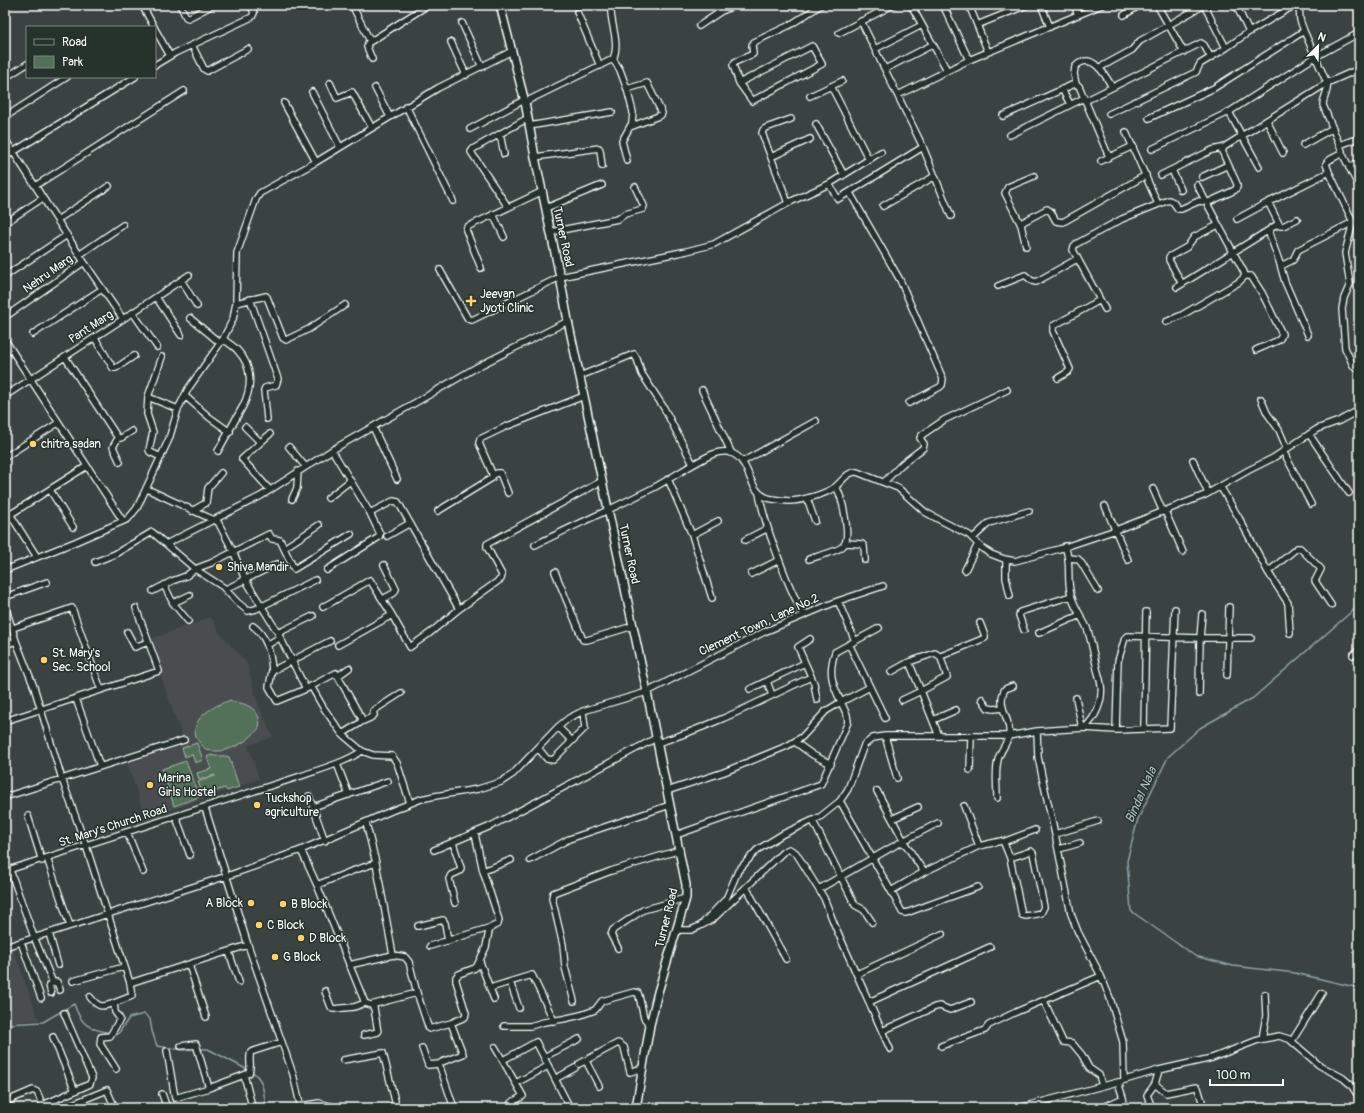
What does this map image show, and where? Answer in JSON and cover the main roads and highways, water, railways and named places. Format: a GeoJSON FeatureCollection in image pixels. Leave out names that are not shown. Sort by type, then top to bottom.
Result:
{"type":"FeatureCollection","features":[{"type":"Feature","properties":{"kind":"main road","name":"Turner Road"},"geometry":{"type":"LineString","coordinates":[[500,5],[525,101],[568,320],[680,850],[686,885],[686,898],[658,992],[650,1025],[636,1108]]}},
{"type":"Feature","properties":{"kind":"waterway","name":"Bindal Nala"},"geometry":{"type":"LineString","coordinates":[[1359,605],[1253,698],[1200,728],[1168,757],[1138,819],[1127,861],[1131,911],[1195,956],[1233,966],[1295,973],[1359,988]]}},
{"type":"Feature","properties":{"kind":"waterway"},"geometry":{"type":"LineString","coordinates":[[5,1024],[43,1022],[74,1004],[80,1017],[87,1025],[96,1030],[110,1033]]}},
{"type":"Feature","properties":{"kind":"waterway"},"geometry":{"type":"LineString","coordinates":[[114,1033],[118,1034],[129,1018],[144,1014],[150,1019],[157,1046],[183,1050],[196,1049]]}},
{"type":"Feature","properties":{"kind":"waterway"},"geometry":{"type":"LineString","coordinates":[[199,1049],[208,1049],[248,1070]]}},
{"type":"Feature","properties":{"kind":"waterway"},"geometry":{"type":"LineString","coordinates":[[252,1072],[259,1078],[261,1083],[266,1108]]}},
{"type":"Feature","properties":{"kind":"place","name":"Jeevan Jyoti Clinic"},"geometry":{"type":"Point","coordinates":[471,301]}},
{"type":"Feature","properties":{"kind":"place","name":"chitra sadan"},"geometry":{"type":"Point","coordinates":[33,444]}},
{"type":"Feature","properties":{"kind":"place","name":"Shiva Mandir"},"geometry":{"type":"Point","coordinates":[219,567]}},
{"type":"Feature","properties":{"kind":"place","name":"St. Mary's Sec. School"},"geometry":{"type":"Point","coordinates":[44,660]}},
{"type":"Feature","properties":{"kind":"place","name":"Marina Girls Hostel"},"geometry":{"type":"Point","coordinates":[150,785]}},
{"type":"Feature","properties":{"kind":"place","name":"Tuckshop agriculture"},"geometry":{"type":"Point","coordinates":[257,805]}},
{"type":"Feature","properties":{"kind":"place","name":"A Block"},"geometry":{"type":"Point","coordinates":[251,903]}},
{"type":"Feature","properties":{"kind":"place","name":"B Block"},"geometry":{"type":"Point","coordinates":[283,904]}},
{"type":"Feature","properties":{"kind":"place","name":"C Block"},"geometry":{"type":"Point","coordinates":[259,925]}},
{"type":"Feature","properties":{"kind":"place","name":"D Block"},"geometry":{"type":"Point","coordinates":[301,938]}},
{"type":"Feature","properties":{"kind":"place","name":"G Block"},"geometry":{"type":"Point","coordinates":[275,957]}}]}
